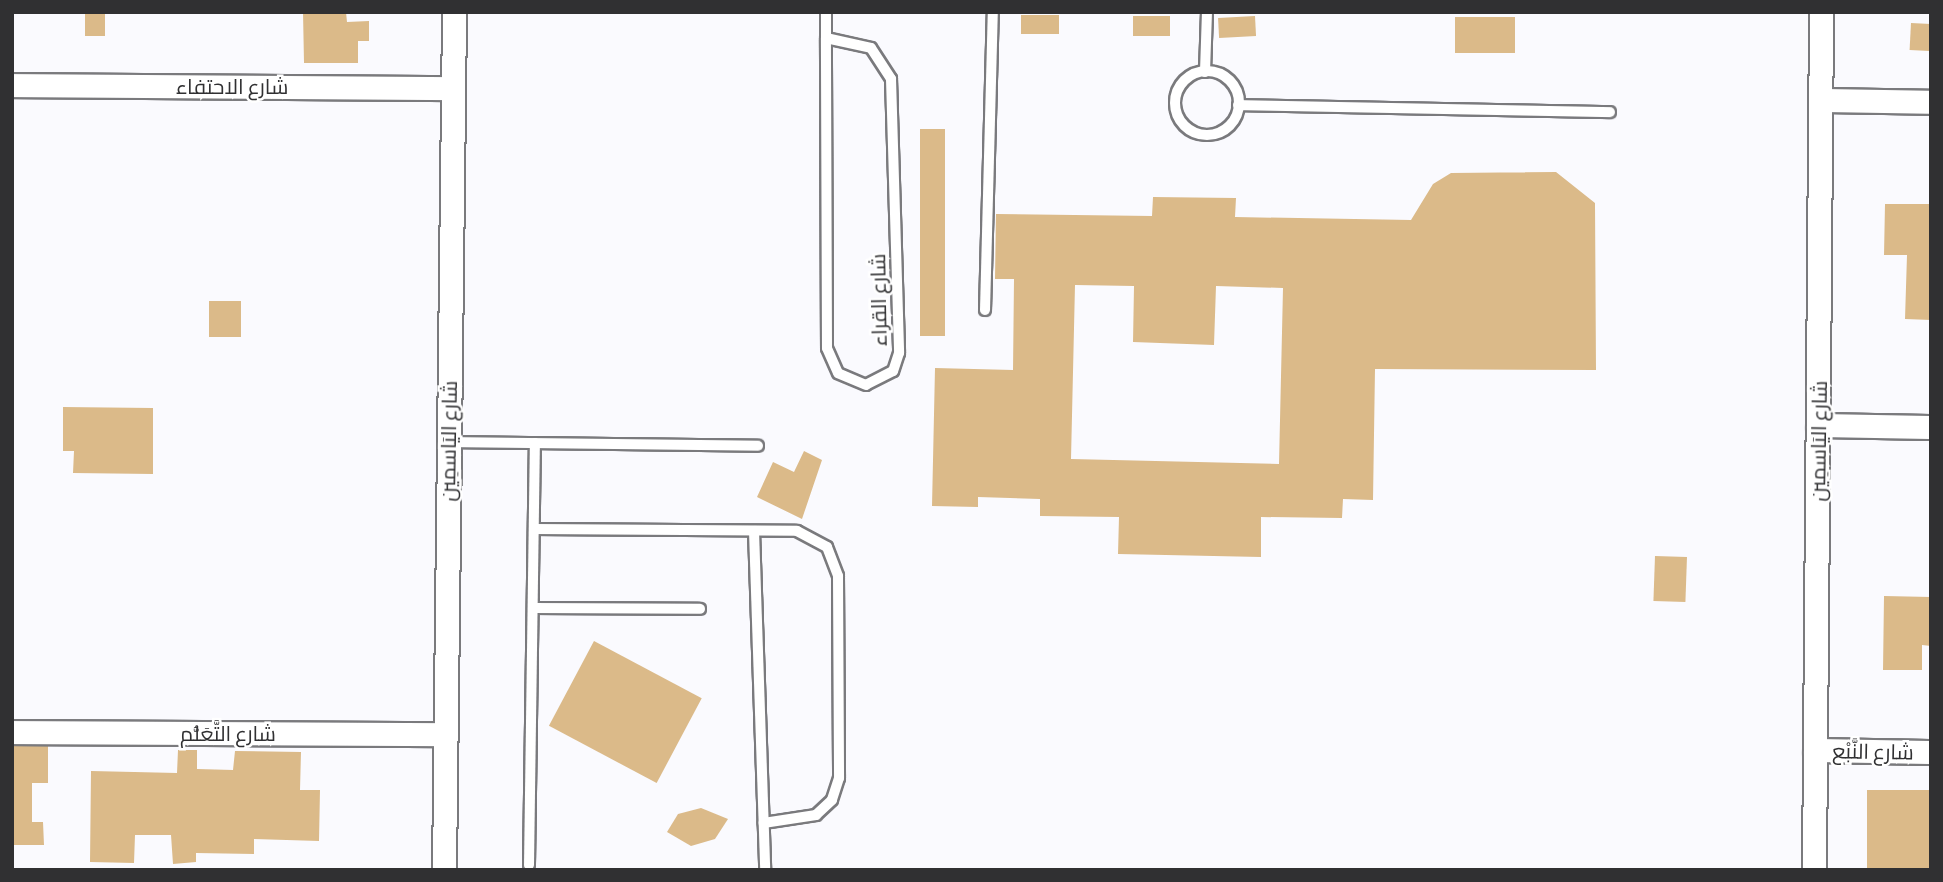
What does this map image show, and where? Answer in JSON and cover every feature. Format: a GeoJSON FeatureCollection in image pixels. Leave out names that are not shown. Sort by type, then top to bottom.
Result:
{"type":"FeatureCollection","features":[{"type":"Feature","properties":{"kind":"street","name":"شارع اليَاسمِين"},"geometry":{"type":"LineString","coordinates":[[444,870],[454,12]]}},
{"type":"Feature","properties":{"kind":"street","name":"شارع اليَاسمِين"},"geometry":{"type":"LineString","coordinates":[[1814,870],[1821,12]]}},
{"type":"Feature","properties":{"kind":"street","name":"شارع الاحتفاء"},"geometry":{"type":"LineString","coordinates":[[12,85],[453,88]]}},
{"type":"Feature","properties":{"kind":"street"},"geometry":{"type":"LineString","coordinates":[[1821,100],[1931,102]]}},
{"type":"Feature","properties":{"kind":"street"},"geometry":{"type":"LineString","coordinates":[[1818,425],[1931,427]]}},
{"type":"Feature","properties":{"kind":"street","name":"شارع التَّعَلُّم"},"geometry":{"type":"LineString","coordinates":[[12,732],[444,734]]}},
{"type":"Feature","properties":{"kind":"street","name":"شارع النَّبْع"},"geometry":{"type":"LineString","coordinates":[[1815,750],[1931,752]]}},
{"type":"Feature","properties":{"kind":"lane","name":"شارع القراء"},"geometry":{"type":"LineString","coordinates":[[826,12],[826,38],[827,348],[838,373],[866,385],[893,371],[899,352],[891,79],[871,48],[826,38]]}},
{"type":"Feature","properties":{"kind":"lane"},"geometry":{"type":"LineString","coordinates":[[985,310],[993,12]]}},
{"type":"Feature","properties":{"kind":"lane"},"geometry":{"type":"LineString","coordinates":[[1205,72],[1207,12]]}},
{"type":"Feature","properties":{"kind":"lane"},"geometry":{"type":"LineString","coordinates":[[1205,72],[1233,85],[1238,105],[1223,131],[1202,135],[1184,126],[1175,107],[1179,87],[1205,72]]}},
{"type":"Feature","properties":{"kind":"lane"},"geometry":{"type":"LineString","coordinates":[[1238,105],[1610,112]]}},
{"type":"Feature","properties":{"kind":"lane"},"geometry":{"type":"LineString","coordinates":[[448,442],[758,446]]}},
{"type":"Feature","properties":{"kind":"lane"},"geometry":{"type":"LineString","coordinates":[[529,865],[535,443]]}},
{"type":"Feature","properties":{"kind":"lane"},"geometry":{"type":"LineString","coordinates":[[534,529],[808,534],[827,547],[838,576],[837,789],[806,820],[764,823]]}},
{"type":"Feature","properties":{"kind":"lane"},"geometry":{"type":"LineString","coordinates":[[754,531],[765,870]]}},
{"type":"Feature","properties":{"kind":"lane"},"geometry":{"type":"LineString","coordinates":[[533,608],[700,609]]}},
{"type":"Feature","properties":{"kind":"building"},"geometry":{"type":"Polygon","coordinates":[[[85,12],[105,12],[105,36],[85,36],[85,12]]]}},
{"type":"Feature","properties":{"kind":"building"},"geometry":{"type":"Polygon","coordinates":[[[303,12],[346,12],[347,22],[369,21],[369,41],[358,41],[358,63],[304,63],[303,12]]]}},
{"type":"Feature","properties":{"kind":"building"},"geometry":{"type":"Polygon","coordinates":[[[1021,15],[1059,15],[1059,34],[1021,34],[1021,15]]]}},
{"type":"Feature","properties":{"kind":"building"},"geometry":{"type":"Polygon","coordinates":[[[1133,16],[1170,16],[1170,36],[1133,36],[1133,16]]]}},
{"type":"Feature","properties":{"kind":"building"},"geometry":{"type":"Polygon","coordinates":[[[1255,16],[1256,36],[1219,38],[1218,18],[1255,16]]]}},
{"type":"Feature","properties":{"kind":"building"},"geometry":{"type":"Polygon","coordinates":[[[1455,17],[1515,17],[1515,53],[1455,53],[1455,17]]]}},
{"type":"Feature","properties":{"kind":"building"},"geometry":{"type":"Polygon","coordinates":[[[1911,23],[1931,24],[1930,51],[1910,50],[1911,23]]]}},
{"type":"Feature","properties":{"kind":"building"},"geometry":{"type":"Polygon","coordinates":[[[920,129],[945,129],[945,336],[920,336],[920,129]]]}},
{"type":"Feature","properties":{"kind":"building"},"geometry":{"type":"Polygon","coordinates":[[[1556,172],[1595,203],[1596,370],[1375,369],[1373,500],[1343,499],[1342,518],[1261,517],[1261,557],[1118,554],[1119,517],[1040,516],[1040,499],[978,497],[978,507],[932,506],[935,368],[1013,370],[1014,279],[995,279],[996,214],[1152,216],[1153,197],[1236,198],[1235,217],[1411,220],[1433,184],[1451,173],[1556,172]],[[1075,285],[1071,459],[1279,464],[1283,288],[1216,286],[1214,345],[1133,342],[1134,286],[1075,285]]]}},
{"type":"Feature","properties":{"kind":"building"},"geometry":{"type":"Polygon","coordinates":[[[1885,204],[1931,204],[1931,320],[1905,319],[1907,255],[1884,255],[1885,204]]]}},
{"type":"Feature","properties":{"kind":"building"},"geometry":{"type":"Polygon","coordinates":[[[209,301],[241,301],[241,337],[209,337],[209,301]]]}},
{"type":"Feature","properties":{"kind":"building"},"geometry":{"type":"Polygon","coordinates":[[[63,407],[153,408],[153,474],[73,473],[74,451],[63,451],[63,407]]]}},
{"type":"Feature","properties":{"kind":"building"},"geometry":{"type":"Polygon","coordinates":[[[804,451],[822,460],[802,519],[757,497],[773,462],[794,472],[804,451]]]}},
{"type":"Feature","properties":{"kind":"building"},"geometry":{"type":"Polygon","coordinates":[[[1655,556],[1687,557],[1685,602],[1653,601],[1655,556]]]}},
{"type":"Feature","properties":{"kind":"building"},"geometry":{"type":"Polygon","coordinates":[[[1884,596],[1931,597],[1931,646],[1922,645],[1922,670],[1883,670],[1884,596]]]}},
{"type":"Feature","properties":{"kind":"building"},"geometry":{"type":"Polygon","coordinates":[[[594,641],[702,698],[657,783],[549,726],[594,641]]]}},
{"type":"Feature","properties":{"kind":"building"},"geometry":{"type":"Polygon","coordinates":[[[12,746],[48,746],[48,783],[32,783],[32,822],[43,822],[44,845],[12,845],[12,746]]]}},
{"type":"Feature","properties":{"kind":"building"},"geometry":{"type":"Polygon","coordinates":[[[178,750],[197,750],[197,769],[233,770],[235,751],[301,752],[300,790],[320,790],[319,841],[254,839],[254,854],[196,853],[196,862],[173,864],[171,835],[135,835],[134,863],[90,862],[91,771],[177,773],[178,750]]]}},
{"type":"Feature","properties":{"kind":"building"},"geometry":{"type":"Polygon","coordinates":[[[1867,790],[1931,790],[1931,870],[1867,870],[1867,790]]]}},
{"type":"Feature","properties":{"kind":"building"},"geometry":{"type":"Polygon","coordinates":[[[701,808],[728,819],[715,839],[691,846],[667,832],[678,814],[701,808]]]}}]}
